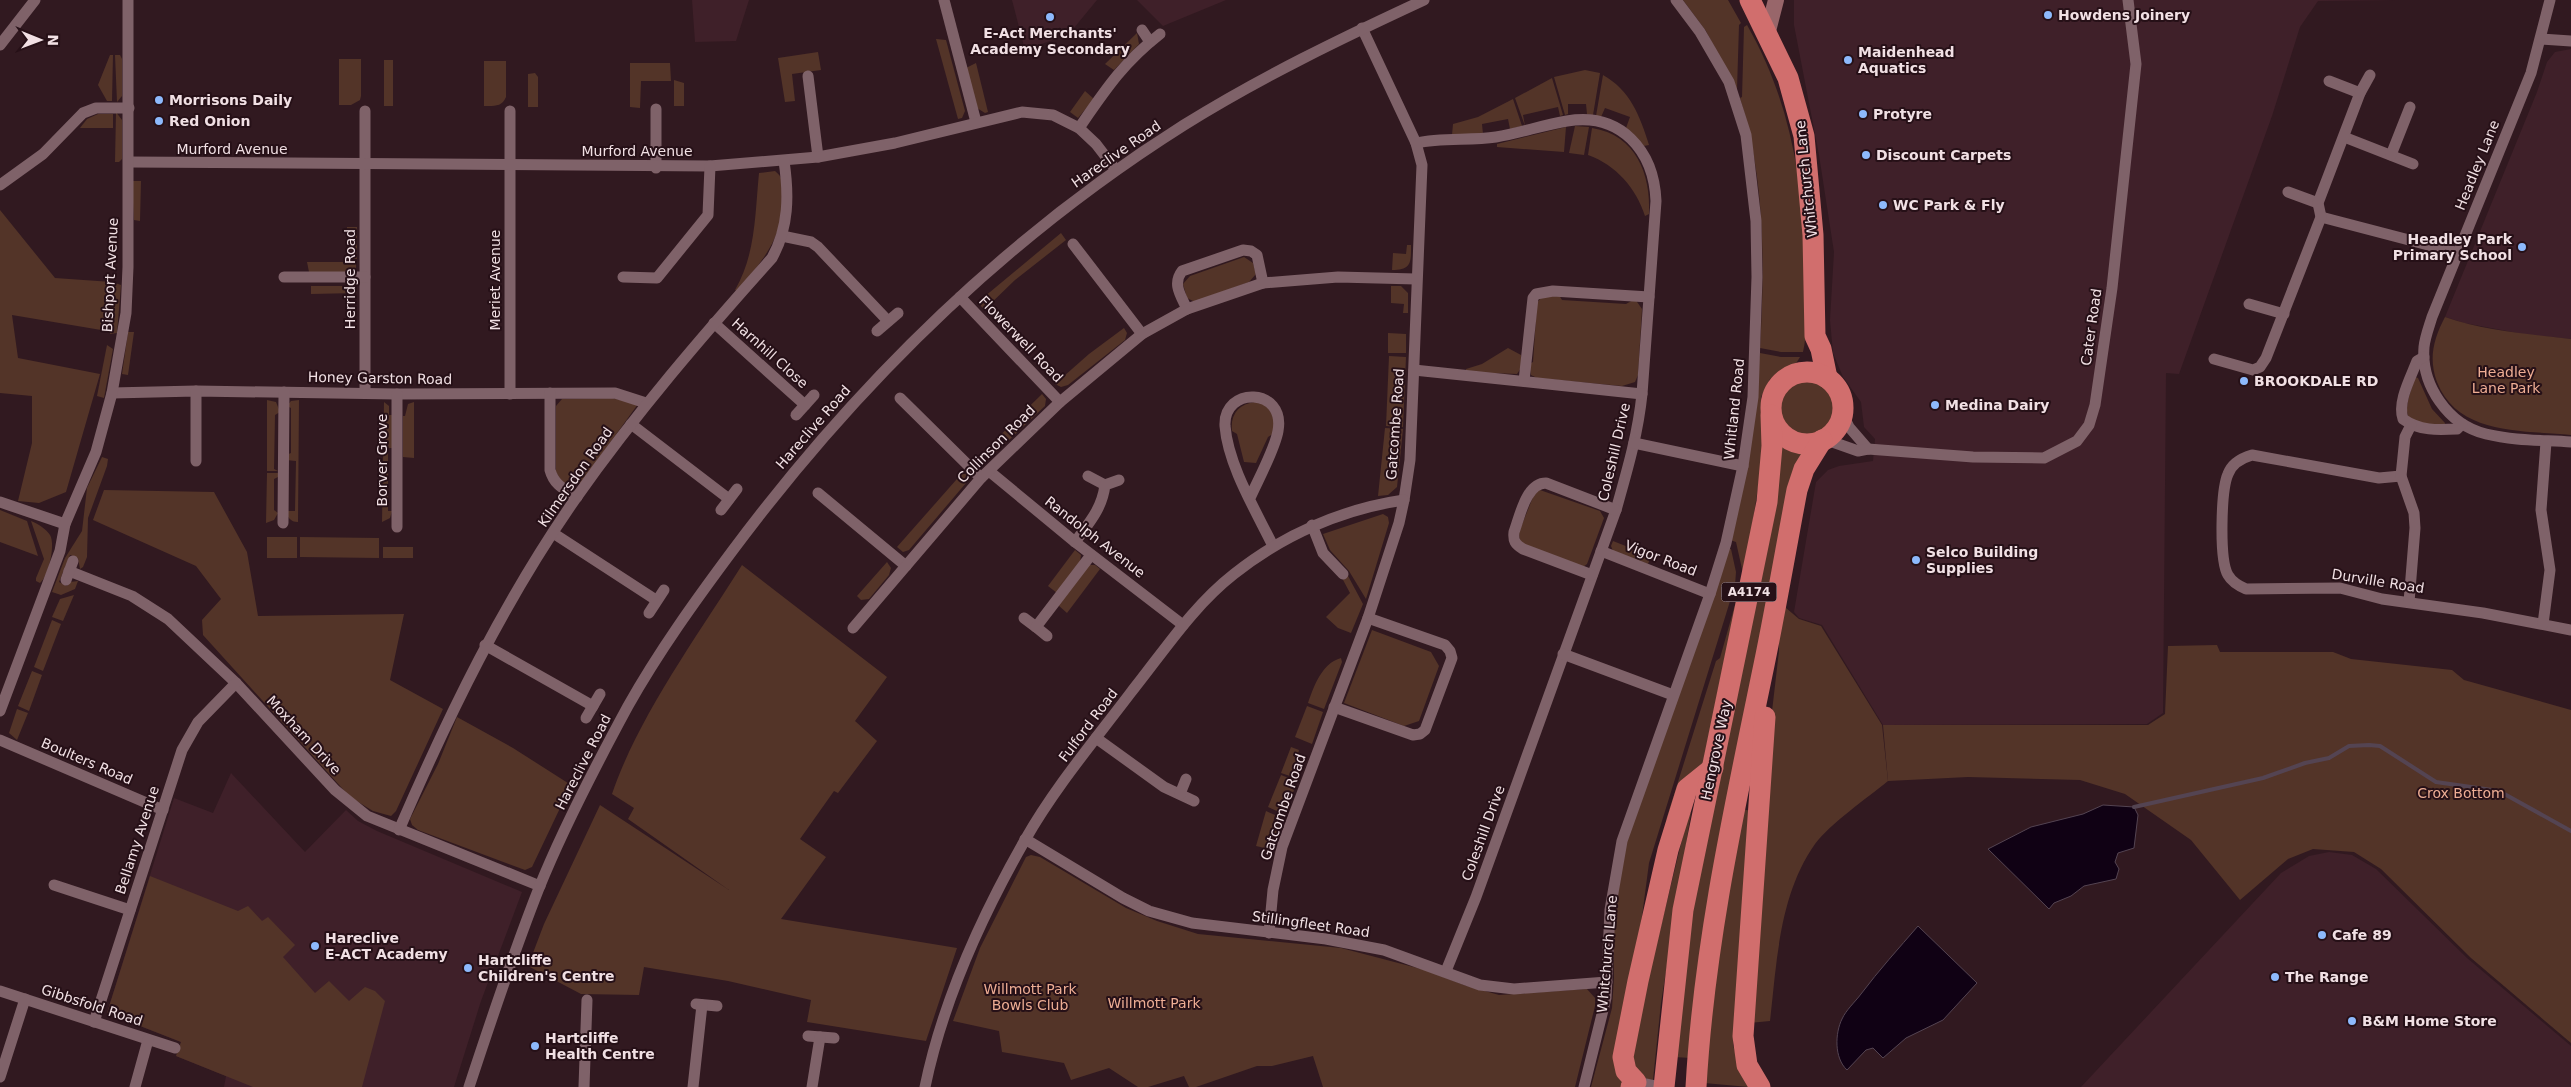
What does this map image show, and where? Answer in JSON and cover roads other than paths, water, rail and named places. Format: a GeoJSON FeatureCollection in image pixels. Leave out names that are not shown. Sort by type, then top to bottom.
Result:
{"type":"FeatureCollection","features":[{"type":"Feature","properties":{"kind":"highway"},"geometry":{"type":"LineString","coordinates":[[1738,0],[1753,28],[1767,35]]}},
{"type":"Feature","properties":{"kind":"highway","name":"Whitchurch Lane"},"geometry":{"type":"LineString","coordinates":[[1750,0],[1788,78],[1804,136],[1813,235],[1816,336],[1821,349],[1827,378]]}},
{"type":"Feature","properties":{"kind":"highway","name":"Whitchurch Lane"},"geometry":{"type":"LineString","coordinates":[[1798,373],[1816,336]]}},
{"type":"Feature","properties":{"kind":"highway"},"geometry":{"type":"LineString","coordinates":[[1808,372],[1827,378],[1839,391],[1842,414],[1839,424],[1824,440],[1804,444],[1792,441],[1782,434],[1771,415],[1772,397],[1778,385],[1798,373],[1808,372]]}},
{"type":"Feature","properties":{"kind":"highway","name":"Hengrove Way"},"geometry":{"type":"LineString","coordinates":[[1664,1087],[1684,910],[1767,502],[1772,446],[1771,415]]}},
{"type":"Feature","properties":{"kind":"highway","name":"A4174"},"geometry":{"type":"LineString","coordinates":[[1696,1087],[1701,1009],[1722,874],[1797,490],[1804,469],[1824,440]]}},
{"type":"Feature","properties":{"kind":"highway"},"geometry":{"type":"LineString","coordinates":[[1760,1087],[1747,1066],[1743,1036],[1771,630]]}},
{"type":"Feature","properties":{"kind":"highway"},"geometry":{"type":"LineString","coordinates":[[1633,1084],[1626,1071],[1623,1057],[1668,850],[1687,789],[1713,768]]}},
{"type":"Feature","properties":{"kind":"street"},"geometry":{"type":"LineString","coordinates":[[0,45],[35,0]]}},
{"type":"Feature","properties":{"kind":"street","name":"Bishport Avenue"},"geometry":{"type":"LineString","coordinates":[[0,711],[60,551],[65,524],[96,452],[112,393],[126,313],[128,267],[128,0]]}},
{"type":"Feature","properties":{"kind":"street"},"geometry":{"type":"LineString","coordinates":[[944,0],[976,122]]}},
{"type":"Feature","properties":{"kind":"street","name":"Hareclive Road"},"geometry":{"type":"LineString","coordinates":[[469,1087],[499,995],[540,886],[573,814],[629,705],[683,618],[777,491],[838,419],[891,363],[960,297],[1046,224],[1116,170],[1185,124],[1287,66],[1362,28],[1424,0]]}},
{"type":"Feature","properties":{"kind":"street","name":"Whitland Road"},"geometry":{"type":"LineString","coordinates":[[1628,821],[1710,594],[1727,537],[1743,466],[1753,397],[1758,304],[1751,168],[1746,135],[1729,82],[1700,32],[1676,0]]}},
{"type":"Feature","properties":{"kind":"street"},"geometry":{"type":"LineString","coordinates":[[1767,35],[1776,0]]}},
{"type":"Feature","properties":{"kind":"street","name":"Cater Road"},"geometry":{"type":"LineString","coordinates":[[1824,440],[1858,451],[1868,449],[1973,457],[2044,458],[2077,441],[2089,425],[2095,405],[2110,297],[2136,64],[2128,0]]}},
{"type":"Feature","properties":{"kind":"street","name":"Headley Lane"},"geometry":{"type":"LineString","coordinates":[[2550,0],[2542,39],[2531,72],[2425,339],[2424,357],[2434,393],[2444,408],[2462,424],[2486,434],[2546,442],[2571,442]]}},
{"type":"Feature","properties":{"kind":"street","name":"Gatcombe Road"},"geometry":{"type":"LineString","coordinates":[[1269,933],[1273,890],[1282,847],[1368,618],[1399,523],[1410,460],[1422,165],[1416,143],[1362,28]]}},
{"type":"Feature","properties":{"kind":"street"},"geometry":{"type":"LineString","coordinates":[[1142,30],[1150,42]]}},
{"type":"Feature","properties":{"kind":"street"},"geometry":{"type":"LineString","coordinates":[[1079,128],[1115,76],[1136,52],[1160,34]]}},
{"type":"Feature","properties":{"kind":"street"},"geometry":{"type":"LineString","coordinates":[[2542,39],[2571,41]]}},
{"type":"Feature","properties":{"kind":"street"},"geometry":{"type":"LineString","coordinates":[[2214,359],[2253,370],[2260,367],[2284,314],[2321,217],[2318,203],[2360,93],[2370,75]]}},
{"type":"Feature","properties":{"kind":"street"},"geometry":{"type":"LineString","coordinates":[[808,76],[818,157]]}},
{"type":"Feature","properties":{"kind":"street"},"geometry":{"type":"LineString","coordinates":[[2329,80],[2360,93]]}},
{"type":"Feature","properties":{"kind":"street"},"geometry":{"type":"LineString","coordinates":[[2391,155],[2410,107]]}},
{"type":"Feature","properties":{"kind":"street"},"geometry":{"type":"LineString","coordinates":[[0,184],[43,154],[83,113],[96,108],[129,108]]}},
{"type":"Feature","properties":{"kind":"street"},"geometry":{"type":"LineString","coordinates":[[656,109],[656,168]]}},
{"type":"Feature","properties":{"kind":"street","name":"Meriet Avenue"},"geometry":{"type":"LineString","coordinates":[[510,110],[510,394]]}},
{"type":"Feature","properties":{"kind":"street","name":"Herridge Road"},"geometry":{"type":"LineString","coordinates":[[365,112],[365,393]]}},
{"type":"Feature","properties":{"kind":"street","name":"Murford Avenue"},"geometry":{"type":"LineString","coordinates":[[129,162],[656,168],[710,166],[818,157],[895,143],[1022,112],[1039,113],[1067,121],[1079,128],[1096,144],[1116,170]]}},
{"type":"Feature","properties":{"kind":"street","name":"Coleshill Drive"},"geometry":{"type":"LineString","coordinates":[[1416,143],[1437,140],[1482,139],[1567,121],[1583,120],[1614,127],[1628,136],[1643,152],[1655,182],[1656,201],[1642,394],[1634,443],[1616,510],[1476,897],[1446,971]]}},
{"type":"Feature","properties":{"kind":"street"},"geometry":{"type":"LineString","coordinates":[[2344,137],[2413,164]]}},
{"type":"Feature","properties":{"kind":"street","name":"Kilmersdon Road"},"geometry":{"type":"LineString","coordinates":[[399,830],[430,759],[486,645],[553,533],[646,403],[772,258],[782,236],[788,195],[784,161]]}},
{"type":"Feature","properties":{"kind":"street"},"geometry":{"type":"LineString","coordinates":[[624,277],[656,278],[708,215],[710,166]]}},
{"type":"Feature","properties":{"kind":"street"},"geometry":{"type":"LineString","coordinates":[[2288,192],[2318,203]]}},
{"type":"Feature","properties":{"kind":"street"},"geometry":{"type":"LineString","coordinates":[[2321,217],[2459,253]]}},
{"type":"Feature","properties":{"kind":"street"},"geometry":{"type":"LineString","coordinates":[[782,236],[810,242],[818,247],[888,321]]}},
{"type":"Feature","properties":{"kind":"street"},"geometry":{"type":"LineString","coordinates":[[1073,244],[1142,334]]}},
{"type":"Feature","properties":{"kind":"street"},"geometry":{"type":"LineString","coordinates":[[1187,309],[1176,285],[1177,278],[1182,271],[1243,250],[1251,251],[1257,255],[1263,283]]}},
{"type":"Feature","properties":{"kind":"street"},"geometry":{"type":"LineString","coordinates":[[284,277],[365,277]]}},
{"type":"Feature","properties":{"kind":"street","name":"Collinson Road"},"geometry":{"type":"LineString","coordinates":[[853,628],[985,474],[1060,402],[1142,334],[1187,309],[1263,283],[1338,277],[1416,279]]}},
{"type":"Feature","properties":{"kind":"street"},"geometry":{"type":"LineString","coordinates":[[1524,382],[1536,294],[1553,291],[1649,297]]}},
{"type":"Feature","properties":{"kind":"street","name":"Flowerwell Road"},"geometry":{"type":"LineString","coordinates":[[960,297],[1060,402]]}},
{"type":"Feature","properties":{"kind":"street"},"geometry":{"type":"LineString","coordinates":[[2250,304],[2284,314]]}},
{"type":"Feature","properties":{"kind":"street"},"geometry":{"type":"LineString","coordinates":[[877,331],[898,313]]}},
{"type":"Feature","properties":{"kind":"street","name":"Harnhill Close"},"geometry":{"type":"LineString","coordinates":[[714,323],[805,405]]}},
{"type":"Feature","properties":{"kind":"street"},"geometry":{"type":"LineString","coordinates":[[2424,357],[2417,361],[2401,408],[2403,419],[2411,425],[2442,430],[2457,429],[2462,424]]}},
{"type":"Feature","properties":{"kind":"street"},"geometry":{"type":"LineString","coordinates":[[1414,370],[1642,394]]}},
{"type":"Feature","properties":{"kind":"street"},"geometry":{"type":"LineString","coordinates":[[196,391],[196,461]]}},
{"type":"Feature","properties":{"kind":"street","name":"Honey Garston Road"},"geometry":{"type":"LineString","coordinates":[[112,393],[196,391],[397,394],[615,393],[646,403]]}},
{"type":"Feature","properties":{"kind":"street"},"geometry":{"type":"LineString","coordinates":[[283,523],[284,392]]}},
{"type":"Feature","properties":{"kind":"street"},"geometry":{"type":"LineString","coordinates":[[550,393],[550,470],[553,479],[558,485],[577,497]]}},
{"type":"Feature","properties":{"kind":"street","name":"Borver Grove"},"geometry":{"type":"LineString","coordinates":[[397,394],[397,527]]}},
{"type":"Feature","properties":{"kind":"street"},"geometry":{"type":"LineString","coordinates":[[796,415],[814,395]]}},
{"type":"Feature","properties":{"kind":"street"},"geometry":{"type":"LineString","coordinates":[[1250,498],[1278,433],[1279,419],[1274,407],[1255,396],[1244,397],[1234,403],[1227,413],[1225,425],[1240,476],[1250,498],[1273,546]]}},
{"type":"Feature","properties":{"kind":"street","name":"Randolph Avenue"},"geometry":{"type":"LineString","coordinates":[[900,398],[985,474],[1183,625]]}},
{"type":"Feature","properties":{"kind":"street"},"geometry":{"type":"LineString","coordinates":[[1842,414],[1858,439],[1868,449]]}},
{"type":"Feature","properties":{"kind":"street"},"geometry":{"type":"LineString","coordinates":[[631,424],[729,499]]}},
{"type":"Feature","properties":{"kind":"street"},"geometry":{"type":"LineString","coordinates":[[2409,602],[2415,528],[2414,513],[2401,476],[2405,437],[2411,425]]}},
{"type":"Feature","properties":{"kind":"street"},"geometry":{"type":"LineString","coordinates":[[2543,624],[2550,570],[2542,510],[2546,442]]}},
{"type":"Feature","properties":{"kind":"street"},"geometry":{"type":"LineString","coordinates":[[1634,443],[1743,466]]}},
{"type":"Feature","properties":{"kind":"street","name":"Durville Road"},"geometry":{"type":"LineString","coordinates":[[2401,476],[2379,478],[2252,455],[2242,458],[2234,464],[2228,473],[2225,488],[2224,562],[2228,574],[2237,585],[2246,589],[2340,588],[2382,599],[2571,630]]}},
{"type":"Feature","properties":{"kind":"street"},"geometry":{"type":"LineString","coordinates":[[1088,476],[1105,485],[1120,480]]}},
{"type":"Feature","properties":{"kind":"street"},"geometry":{"type":"LineString","coordinates":[[1592,575],[1523,549],[1516,545],[1513,539],[1514,532],[1532,488],[1540,483],[1546,483],[1616,510]]}},
{"type":"Feature","properties":{"kind":"street"},"geometry":{"type":"LineString","coordinates":[[1074,542],[1098,511],[1103,499],[1105,485]]}},
{"type":"Feature","properties":{"kind":"street"},"geometry":{"type":"LineString","coordinates":[[721,510],[737,488]]}},
{"type":"Feature","properties":{"kind":"street"},"geometry":{"type":"LineString","coordinates":[[818,493],[906,566]]}},
{"type":"Feature","properties":{"kind":"street","name":"Fulford Road"},"geometry":{"type":"LineString","coordinates":[[924,1087],[940,1028],[979,927],[1025,839],[1096,738],[1183,625],[1233,574],[1273,546],[1312,525],[1374,504],[1404,500]]}},
{"type":"Feature","properties":{"kind":"street"},"geometry":{"type":"LineString","coordinates":[[0,502],[65,524]]}},
{"type":"Feature","properties":{"kind":"street"},"geometry":{"type":"LineString","coordinates":[[1312,525],[1323,554],[1343,574]]}},
{"type":"Feature","properties":{"kind":"street"},"geometry":{"type":"LineString","coordinates":[[553,533],[656,600]]}},
{"type":"Feature","properties":{"kind":"street","name":"Vigor Road"},"geometry":{"type":"LineString","coordinates":[[1601,551],[1710,594]]}},
{"type":"Feature","properties":{"kind":"street"},"geometry":{"type":"LineString","coordinates":[[1036,627],[1091,555]]}},
{"type":"Feature","properties":{"kind":"street","name":"Moxham Drive"},"geometry":{"type":"LineString","coordinates":[[69,570],[132,596],[159,612],[236,683],[350,805],[367,816],[399,830],[540,886]]}},
{"type":"Feature","properties":{"kind":"street"},"geometry":{"type":"LineString","coordinates":[[649,612],[664,590]]}},
{"type":"Feature","properties":{"kind":"street"},"geometry":{"type":"LineString","coordinates":[[1024,618],[1046,636]]}},
{"type":"Feature","properties":{"kind":"street"},"geometry":{"type":"LineString","coordinates":[[1334,707],[1413,735],[1420,734],[1425,730],[1452,658],[1450,651],[1445,645],[1368,618]]}},
{"type":"Feature","properties":{"kind":"street"},"geometry":{"type":"LineString","coordinates":[[486,645],[593,706]]}},
{"type":"Feature","properties":{"kind":"street"},"geometry":{"type":"LineString","coordinates":[[1563,654],[1673,695]]}},
{"type":"Feature","properties":{"kind":"street","name":"Bellamy Avenue"},"geometry":{"type":"LineString","coordinates":[[94,1022],[178,761],[190,733],[205,714],[236,683]]}},
{"type":"Feature","properties":{"kind":"street"},"geometry":{"type":"LineString","coordinates":[[586,718],[600,694]]}},
{"type":"Feature","properties":{"kind":"street"},"geometry":{"type":"LineString","coordinates":[[1096,738],[1164,788],[1194,801]]}},
{"type":"Feature","properties":{"kind":"street","name":"Boulters Road"},"geometry":{"type":"LineString","coordinates":[[0,740],[163,810]]}},
{"type":"Feature","properties":{"kind":"street"},"geometry":{"type":"LineString","coordinates":[[1180,794],[1186,780]]}},
{"type":"Feature","properties":{"kind":"street","name":"Whitchurch Lane"},"geometry":{"type":"LineString","coordinates":[[1584,1087],[1606,998],[1610,910],[1628,821]]}},
{"type":"Feature","properties":{"kind":"street","name":"Stillingfleet Road"},"geometry":{"type":"LineString","coordinates":[[1025,839],[1148,911],[1192,923],[1326,939],[1384,950],[1446,971],[1480,985],[1514,989],[1607,982]]}},
{"type":"Feature","properties":{"kind":"street"},"geometry":{"type":"LineString","coordinates":[[54,884],[130,910]]}},
{"type":"Feature","properties":{"kind":"street","name":"Gibbsfold Road"},"geometry":{"type":"LineString","coordinates":[[0,991],[175,1048]]}},
{"type":"Feature","properties":{"kind":"street"},"geometry":{"type":"LineString","coordinates":[[0,1078],[25,999]]}},
{"type":"Feature","properties":{"kind":"street"},"geometry":{"type":"LineString","coordinates":[[584,1087],[587,1000]]}},
{"type":"Feature","properties":{"kind":"street"},"geometry":{"type":"LineString","coordinates":[[693,1087],[699,1004],[717,1006]]}},
{"type":"Feature","properties":{"kind":"street"},"geometry":{"type":"LineString","coordinates":[[812,1087],[814,1036],[834,1038]]}},
{"type":"Feature","properties":{"kind":"street"},"geometry":{"type":"LineString","coordinates":[[135,1087],[148,1040]]}},
{"type":"Feature","properties":{"kind":"street"},"geometry":{"type":"LineString","coordinates":[[1633,1084],[1660,1087]]}},
{"type":"Feature","properties":{"kind":"waterway"},"geometry":{"type":"LineString","coordinates":[[2134,807],[2263,778],[2305,763],[2329,758],[2349,746],[2369,745],[2380,746],[2436,782],[2499,791],[2571,831]]}},
{"type":"Feature","properties":{"kind":"place","name":"Howdens Joinery"},"geometry":{"type":"Point","coordinates":[2048,15]}},
{"type":"Feature","properties":{"kind":"place","name":"E-Act Merchants' Academy Secondary"},"geometry":{"type":"Point","coordinates":[1050,17]}},
{"type":"Feature","properties":{"kind":"place","name":"Maidenhead Aquatics"},"geometry":{"type":"Point","coordinates":[1848,60]}},
{"type":"Feature","properties":{"kind":"place","name":"Morrisons Daily"},"geometry":{"type":"Point","coordinates":[159,100]}},
{"type":"Feature","properties":{"kind":"place","name":"Protyre"},"geometry":{"type":"Point","coordinates":[1863,114]}},
{"type":"Feature","properties":{"kind":"place","name":"Red Onion"},"geometry":{"type":"Point","coordinates":[159,121]}},
{"type":"Feature","properties":{"kind":"place","name":"Discount Carpets"},"geometry":{"type":"Point","coordinates":[1866,155]}},
{"type":"Feature","properties":{"kind":"place","name":"WC Park & Fly"},"geometry":{"type":"Point","coordinates":[1883,205]}},
{"type":"Feature","properties":{"kind":"place","name":"Headley Park Primary School"},"geometry":{"type":"Point","coordinates":[2522,247]}},
{"type":"Feature","properties":{"kind":"place","name":"BROOKDALE RD"},"geometry":{"type":"Point","coordinates":[2244,381]}},
{"type":"Feature","properties":{"kind":"place","name":"Medina Dairy"},"geometry":{"type":"Point","coordinates":[1935,405]}},
{"type":"Feature","properties":{"kind":"place","name":"Selco Building Supplies"},"geometry":{"type":"Point","coordinates":[1916,560]}},
{"type":"Feature","properties":{"kind":"place","name":"Cafe 89"},"geometry":{"type":"Point","coordinates":[2322,935]}},
{"type":"Feature","properties":{"kind":"place","name":"Hareclive E-ACT Academy"},"geometry":{"type":"Point","coordinates":[315,946]}},
{"type":"Feature","properties":{"kind":"place","name":"Hartcliffe Children's Centre"},"geometry":{"type":"Point","coordinates":[468,968]}},
{"type":"Feature","properties":{"kind":"place","name":"The Range"},"geometry":{"type":"Point","coordinates":[2275,977]}},
{"type":"Feature","properties":{"kind":"place","name":"B&M Home Store"},"geometry":{"type":"Point","coordinates":[2352,1021]}},
{"type":"Feature","properties":{"kind":"place","name":"Hartcliffe Health Centre"},"geometry":{"type":"Point","coordinates":[535,1046]}},
{"type":"Feature","properties":{"kind":"park label","name":"Headley Lane Park"},"geometry":{"type":"Point","coordinates":[2506,380]}},
{"type":"Feature","properties":{"kind":"park label","name":"Crox Bottom"},"geometry":{"type":"Point","coordinates":[2461,793]}},
{"type":"Feature","properties":{"kind":"park label","name":"Willmott Park Bowls Club"},"geometry":{"type":"Point","coordinates":[1030,998]}},
{"type":"Feature","properties":{"kind":"park label","name":"Willmott Park"},"geometry":{"type":"Point","coordinates":[1154,1003]}}]}
